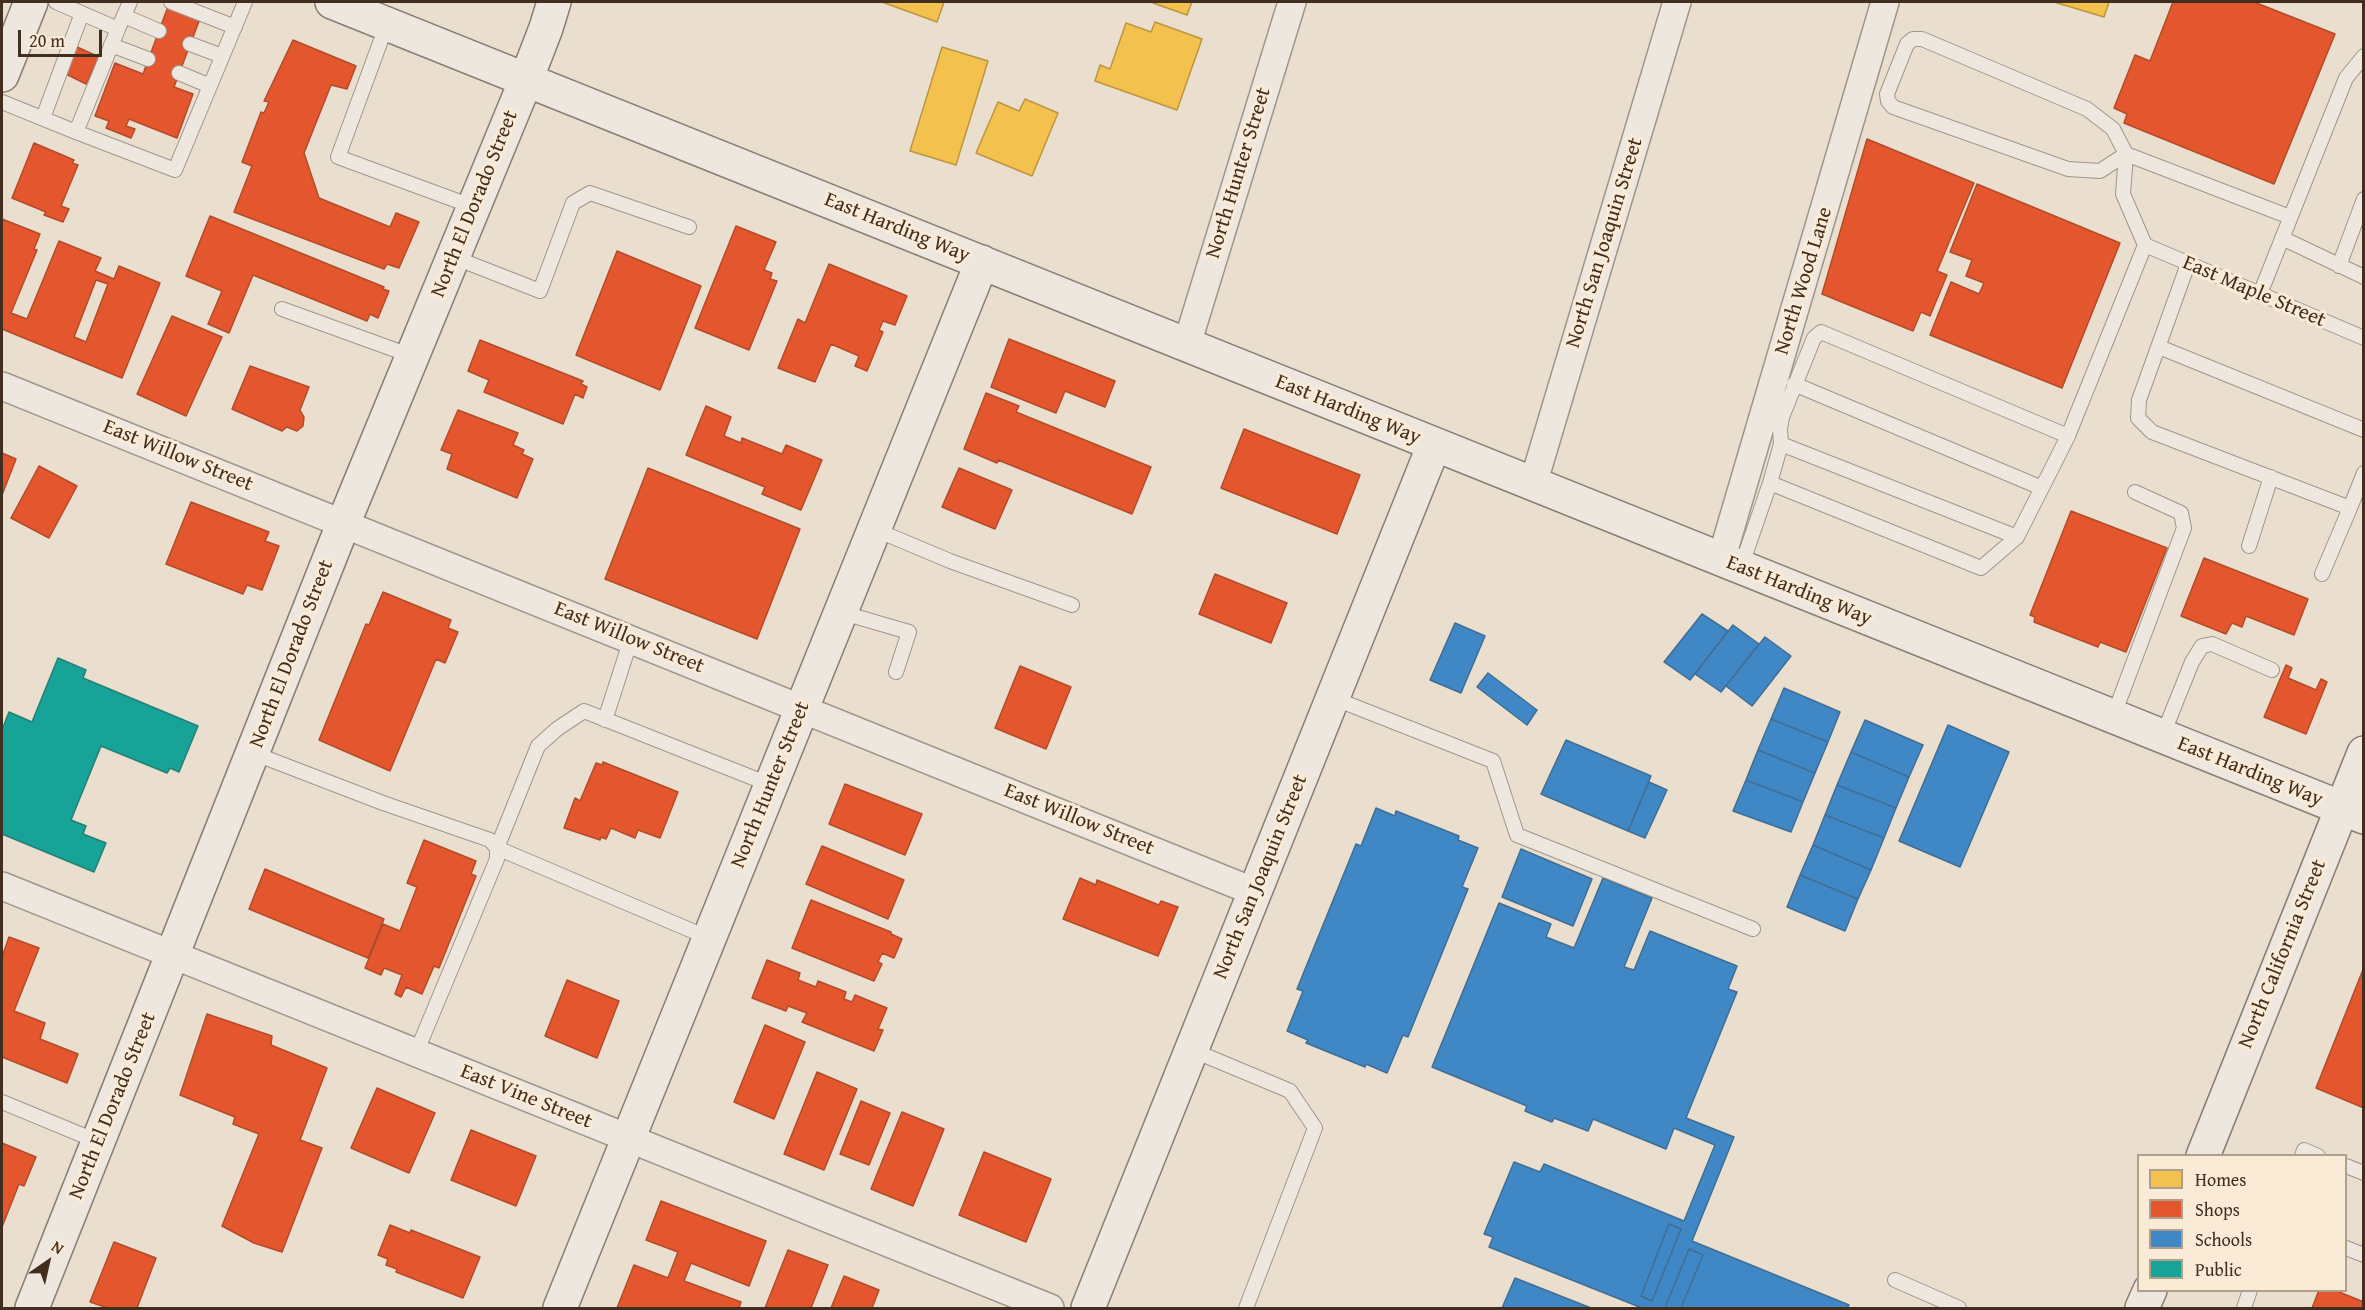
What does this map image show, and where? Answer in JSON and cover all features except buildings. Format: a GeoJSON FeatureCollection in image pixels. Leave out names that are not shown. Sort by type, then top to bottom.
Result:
{"type":"FeatureCollection","features":[{"type":"Feature","properties":{"kind":"street"},"geometry":{"type":"LineString","coordinates":[[2,75],[31,2]]}},
{"type":"Feature","properties":{"kind":"street","name":"East Harding Way"},"geometry":{"type":"LineString","coordinates":[[333,2],[2352,812]]}},
{"type":"Feature","properties":{"kind":"street","name":"North El Dorado Street"},"geometry":{"type":"LineString","coordinates":[[32,1308],[344,522],[526,80],[554,2]]}},
{"type":"Feature","properties":{"kind":"street","name":"North Hunter Street"},"geometry":{"type":"LineString","coordinates":[[1187,344],[1292,2]]}},
{"type":"Feature","properties":{"kind":"street","name":"North San Joaquin Street"},"geometry":{"type":"LineString","coordinates":[[1533,484],[1677,2]]}},
{"type":"Feature","properties":{"kind":"street","name":"North Wood Lane"},"geometry":{"type":"LineString","coordinates":[[1731,564],[1885,2]]}},
{"type":"Feature","properties":{"kind":"street","name":"North Hunter Street"},"geometry":{"type":"LineString","coordinates":[[560,1308],[982,262]]}},
{"type":"Feature","properties":{"kind":"street","name":"East Willow Street"},"geometry":{"type":"LineString","coordinates":[[2,386],[344,522],[1255,892]]}},
{"type":"Feature","properties":{"kind":"street","name":"North San Joaquin Street"},"geometry":{"type":"LineString","coordinates":[[1088,1308],[1434,445]]}},
{"type":"Feature","properties":{"kind":"street","name":"North California Street"},"geometry":{"type":"LineString","coordinates":[[2203,1154],[2352,812],[2364,753]]}},
{"type":"Feature","properties":{"kind":"street","name":"East Vine Street"},"geometry":{"type":"LineString","coordinates":[[2,886],[1050,1308]]}},
{"type":"Feature","properties":{"kind":"street"},"geometry":{"type":"LineString","coordinates":[[2142,1308],[2149,1292]]}},
{"type":"Feature","properties":{"kind":"lane"},"geometry":{"type":"LineString","coordinates":[[56,2],[118,29]]}},
{"type":"Feature","properties":{"kind":"lane"},"geometry":{"type":"LineString","coordinates":[[76,132],[130,2]]}},
{"type":"Feature","properties":{"kind":"lane"},"geometry":{"type":"LineString","coordinates":[[171,2],[235,27]]}},
{"type":"Feature","properties":{"kind":"lane"},"geometry":{"type":"LineString","coordinates":[[2,102],[175,170],[245,2]]}},
{"type":"Feature","properties":{"kind":"lane"},"geometry":{"type":"LineString","coordinates":[[43,118],[82,13]]}},
{"type":"Feature","properties":{"kind":"lane"},"geometry":{"type":"LineString","coordinates":[[124,16],[159,31]]}},
{"type":"Feature","properties":{"kind":"lane"},"geometry":{"type":"LineString","coordinates":[[387,24],[338,157],[474,207]]}},
{"type":"Feature","properties":{"kind":"lane"},"geometry":{"type":"LineString","coordinates":[[1770,483],[1981,568],[2017,537],[2042,488],[2068,436],[2145,245],[2123,194],[2126,154],[2113,129],[2087,109],[1922,39],[1912,39],[1906,44],[1887,94],[1888,101],[1893,107],[2068,169],[2100,171],[2126,154]]}},
{"type":"Feature","properties":{"kind":"lane"},"geometry":{"type":"LineString","coordinates":[[190,44],[222,56]]}},
{"type":"Feature","properties":{"kind":"lane"},"geometry":{"type":"LineString","coordinates":[[111,45],[148,59]]}},
{"type":"Feature","properties":{"kind":"lane"},"geometry":{"type":"LineString","coordinates":[[2259,294],[2346,78],[2364,56]]}},
{"type":"Feature","properties":{"kind":"lane"},"geometry":{"type":"LineString","coordinates":[[179,73],[210,86]]}},
{"type":"Feature","properties":{"kind":"lane"},"geometry":{"type":"LineString","coordinates":[[2126,154],[2290,217]]}},
{"type":"Feature","properties":{"kind":"lane"},"geometry":{"type":"LineString","coordinates":[[453,257],[540,291],[573,203],[590,192],[689,227]]}},
{"type":"Feature","properties":{"kind":"lane"},"geometry":{"type":"LineString","coordinates":[[2339,266],[2364,199]]}},
{"type":"Feature","properties":{"kind":"lane"},"geometry":{"type":"LineString","coordinates":[[2282,238],[2364,277]]}},
{"type":"Feature","properties":{"kind":"lane","name":"East Maple Street"},"geometry":{"type":"LineString","coordinates":[[2145,245],[2364,338]]}},
{"type":"Feature","properties":{"kind":"lane"},"geometry":{"type":"LineString","coordinates":[[2188,264],[2139,400],[2138,418],[2152,432],[2350,508]]}},
{"type":"Feature","properties":{"kind":"lane"},"geometry":{"type":"LineString","coordinates":[[282,309],[412,357]]}},
{"type":"Feature","properties":{"kind":"lane"},"geometry":{"type":"LineString","coordinates":[[1731,564],[1770,483],[1781,444],[1782,417],[1814,338],[1821,332],[2068,436]]}},
{"type":"Feature","properties":{"kind":"lane"},"geometry":{"type":"LineString","coordinates":[[2159,346],[2364,430]]}},
{"type":"Feature","properties":{"kind":"lane"},"geometry":{"type":"LineString","coordinates":[[1794,384],[2042,488]]}},
{"type":"Feature","properties":{"kind":"lane"},"geometry":{"type":"LineString","coordinates":[[1781,444],[2017,537]]}},
{"type":"Feature","properties":{"kind":"lane"},"geometry":{"type":"LineString","coordinates":[[2322,574],[2364,473]]}},
{"type":"Feature","properties":{"kind":"lane"},"geometry":{"type":"LineString","coordinates":[[2249,546],[2271,477]]}},
{"type":"Feature","properties":{"kind":"lane"},"geometry":{"type":"LineString","coordinates":[[2113,717],[2184,528],[2181,513],[2135,492]]}},
{"type":"Feature","properties":{"kind":"lane"},"geometry":{"type":"LineString","coordinates":[[874,529],[950,561],[1072,605]]}},
{"type":"Feature","properties":{"kind":"lane"},"geometry":{"type":"LineString","coordinates":[[840,612],[909,633],[896,672]]}},
{"type":"Feature","properties":{"kind":"lane"},"geometry":{"type":"LineString","coordinates":[[605,720],[631,639]]}},
{"type":"Feature","properties":{"kind":"lane"},"geometry":{"type":"LineString","coordinates":[[2163,737],[2196,652],[2202,646],[2212,644],[2272,670]]}},
{"type":"Feature","properties":{"kind":"lane"},"geometry":{"type":"LineString","coordinates":[[1333,698],[1493,761],[1517,835],[1754,929]]}},
{"type":"Feature","properties":{"kind":"lane"},"geometry":{"type":"LineString","coordinates":[[416,1053],[497,860],[497,849],[538,746],[557,729],[584,711],[771,785]]}},
{"type":"Feature","properties":{"kind":"lane"},"geometry":{"type":"LineString","coordinates":[[253,753],[383,803],[490,840],[497,849],[709,938]]}},
{"type":"Feature","properties":{"kind":"lane"},"geometry":{"type":"LineString","coordinates":[[1192,1050],[1290,1091],[1315,1128],[1246,1308]]}},
{"type":"Feature","properties":{"kind":"lane"},"geometry":{"type":"LineString","coordinates":[[2,1102],[99,1142]]}},
{"type":"Feature","properties":{"kind":"lane"},"geometry":{"type":"LineString","coordinates":[[2302,1154],[2304,1150],[2315,1154]]}},
{"type":"Feature","properties":{"kind":"lane"},"geometry":{"type":"LineString","coordinates":[[2347,1166],[2364,1173]]}},
{"type":"Feature","properties":{"kind":"lane"},"geometry":{"type":"LineString","coordinates":[[2347,1248],[2364,1255]]}},
{"type":"Feature","properties":{"kind":"lane"},"geometry":{"type":"LineString","coordinates":[[1895,1280],[1959,1308]]}},
{"type":"Feature","properties":{"kind":"lane"},"geometry":{"type":"LineString","coordinates":[[2244,1308],[2249,1292]]}}]}
